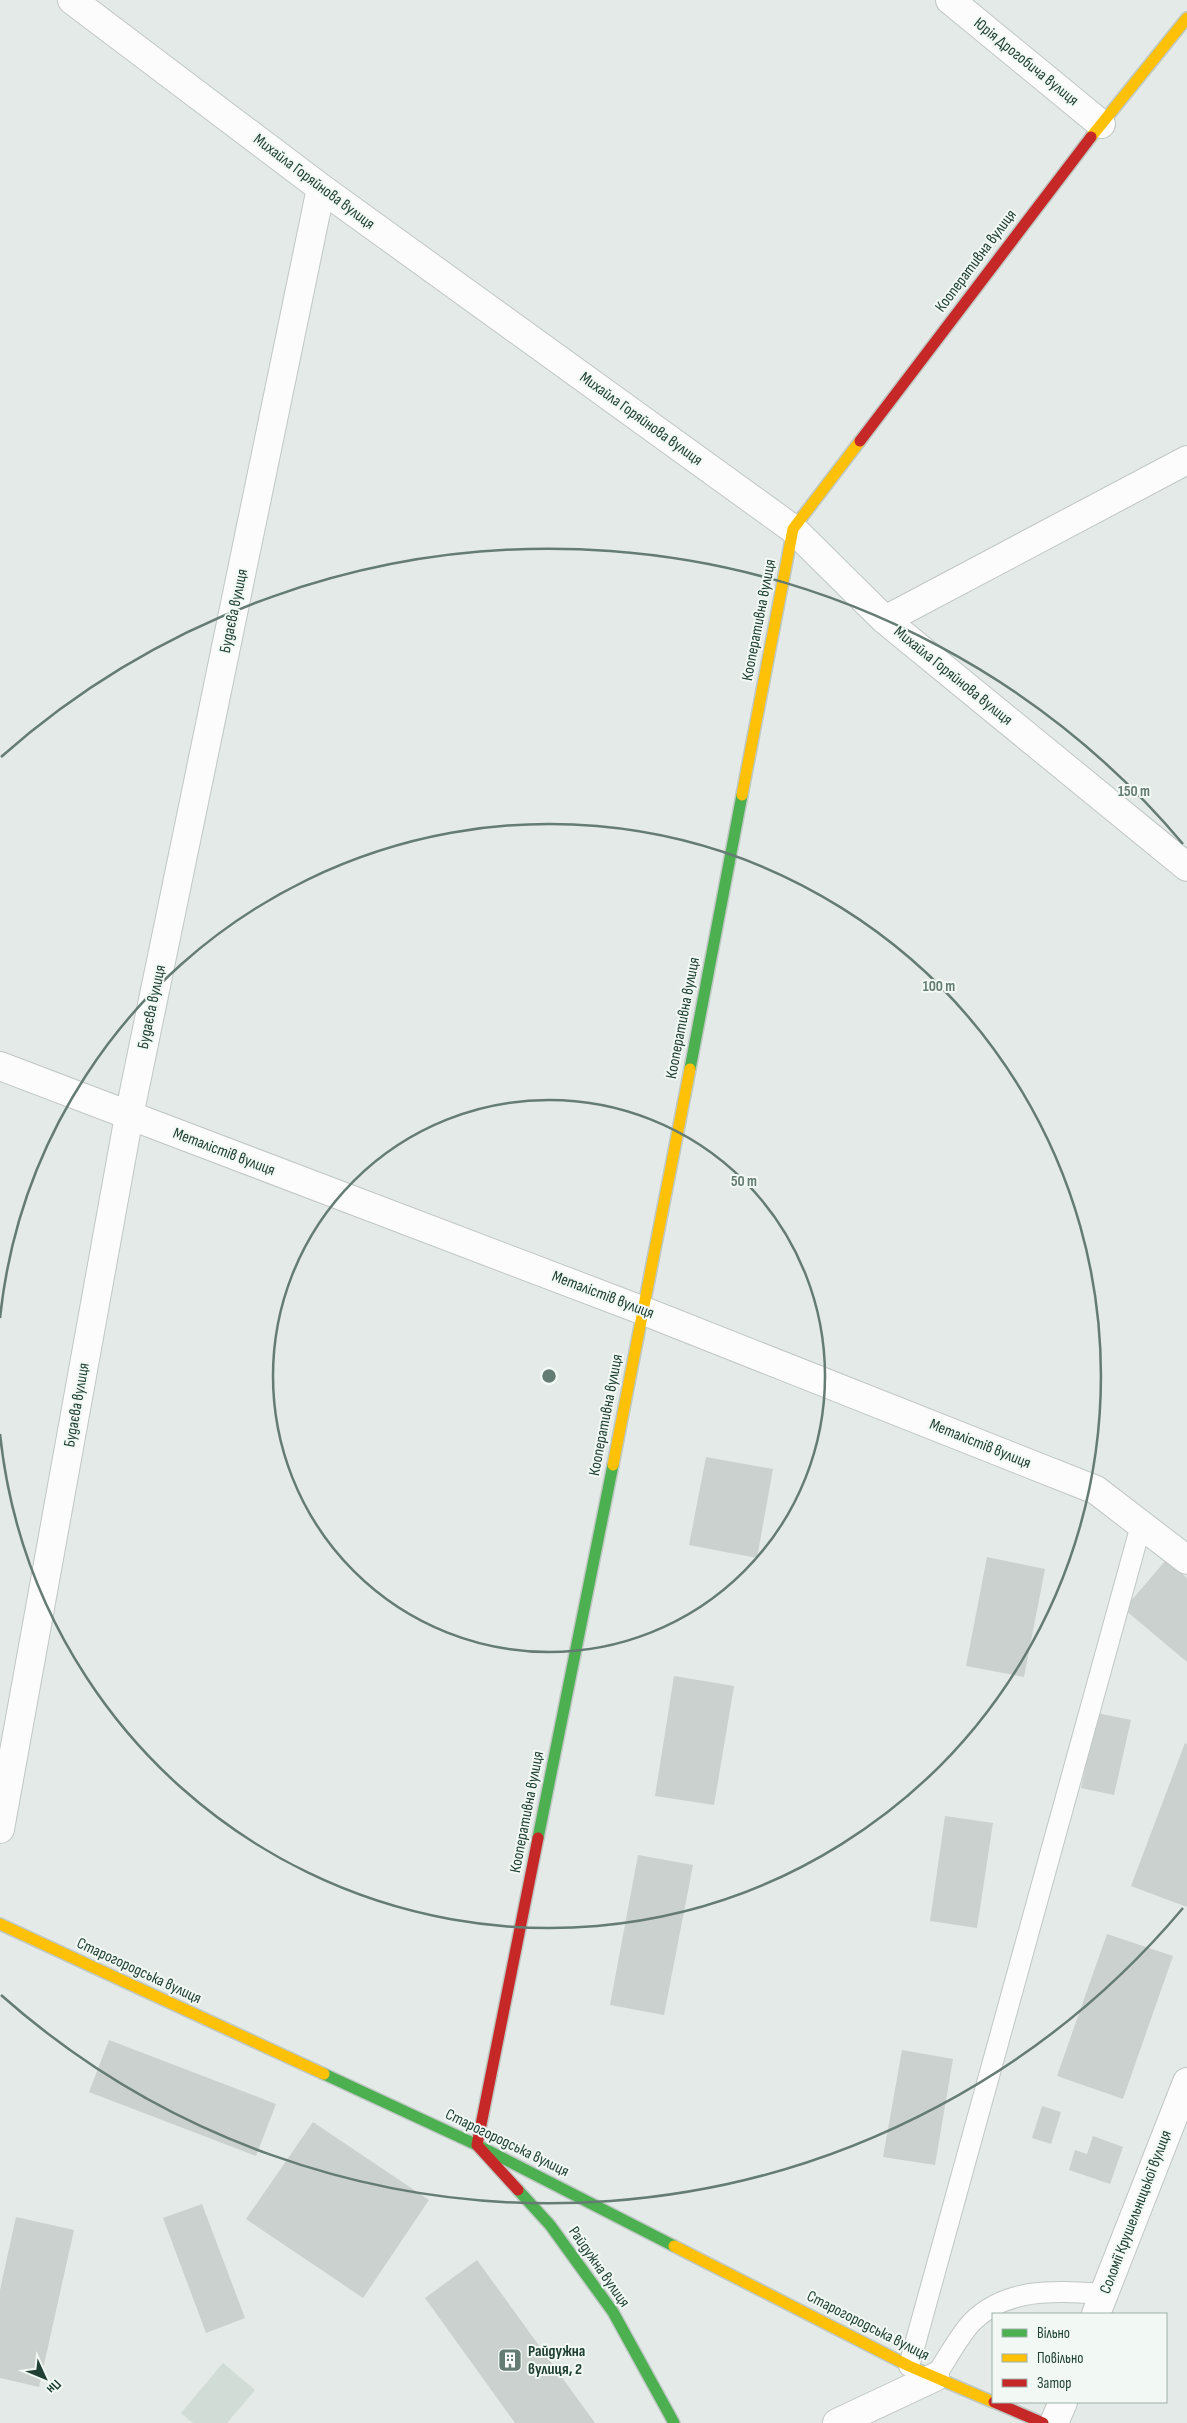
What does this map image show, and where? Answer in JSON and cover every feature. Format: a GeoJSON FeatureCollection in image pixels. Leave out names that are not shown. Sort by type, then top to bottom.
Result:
{"type":"FeatureCollection","features":[{"type":"Feature","properties":{"kind":"street","name":"Михайла Горяйнова вулиця"},"geometry":{"type":"LineString","coordinates":[[72,0],[321,188],[793,529],[885,620],[1187,867]]}},
{"type":"Feature","properties":{"kind":"street","name":"Юрія Дрогобича вулиця"},"geometry":{"type":"LineString","coordinates":[[950,0],[1101,124]]}},
{"type":"Feature","properties":{"kind":"street","name":"Кооперативна вулиця"},"geometry":{"type":"LineString","coordinates":[[477,2145],[644,1311],[793,529],[1101,124],[1187,18]]}},
{"type":"Feature","properties":{"kind":"street","name":"Будаєва вулиця"},"geometry":{"type":"LineString","coordinates":[[0,1829],[129,1116],[321,188]]}},
{"type":"Feature","properties":{"kind":"street"},"geometry":{"type":"LineString","coordinates":[[885,620],[1187,460]]}},
{"type":"Feature","properties":{"kind":"street","name":"Металістів вулиця"},"geometry":{"type":"LineString","coordinates":[[0,1066],[644,1311],[1096,1490],[1187,1560]]}},
{"type":"Feature","properties":{"kind":"street","name":"Старогородська вулиця"},"geometry":{"type":"LineString","coordinates":[[0,1924],[477,2145],[909,2366],[992,2401]]}},
{"type":"Feature","properties":{"kind":"street","name":"Соломії Крушельницької вулиця"},"geometry":{"type":"LineString","coordinates":[[1100,2304],[1187,2082]]}},
{"type":"Feature","properties":{"kind":"street","name":"Райдужна вулиця"},"geometry":{"type":"LineString","coordinates":[[477,2145],[550,2225],[613,2312],[674,2423]]}},
{"type":"Feature","properties":{"kind":"street"},"geometry":{"type":"LineString","coordinates":[[836,2423],[935,2377]]}},
{"type":"Feature","properties":{"kind":"street","name":"Старогородська вулиця"},"geometry":{"type":"LineString","coordinates":[[996,2403],[1043,2423]]}},
{"type":"Feature","properties":{"kind":"street"},"geometry":{"type":"LineString","coordinates":[[1054,2423],[1063,2403]]}},
{"type":"Feature","properties":{"kind":"lane"},"geometry":{"type":"LineString","coordinates":[[909,2366],[1141,1525]]}},
{"type":"Feature","properties":{"kind":"lane"},"geometry":{"type":"LineString","coordinates":[[935,2377],[973,2322],[998,2303],[1028,2293],[1061,2291],[1100,2304]]}},
{"type":"Feature","properties":{"kind":"shaded area"},"geometry":{"type":"Polygon","coordinates":[[[223,2363],[255,2390],[227,2423],[193,2423],[181,2413],[223,2363]]]}},
{"type":"Feature","properties":{"kind":"building"},"geometry":{"type":"Polygon","coordinates":[[[706,1457],[773,1469],[757,1558],[689,1545],[706,1457]]]}},
{"type":"Feature","properties":{"kind":"building"},"geometry":{"type":"Polygon","coordinates":[[[987,1557],[1045,1569],[1024,1677],[966,1666],[987,1557]]]}},
{"type":"Feature","properties":{"kind":"building"},"geometry":{"type":"Polygon","coordinates":[[[1166,1560],[1187,1578],[1187,1662],[1124,1609],[1166,1560]]]}},
{"type":"Feature","properties":{"kind":"building"},"geometry":{"type":"Polygon","coordinates":[[[674,1676],[734,1686],[714,1805],[655,1796],[674,1676]]]}},
{"type":"Feature","properties":{"kind":"building"},"geometry":{"type":"Polygon","coordinates":[[[1097,1713],[1131,1720],[1114,1795],[1081,1788],[1097,1713]]]}},
{"type":"Feature","properties":{"kind":"building"},"geometry":{"type":"Polygon","coordinates":[[[1185,1743],[1187,1744],[1187,1907],[1131,1886],[1185,1743]]]}},
{"type":"Feature","properties":{"kind":"building"},"geometry":{"type":"Polygon","coordinates":[[[945,1816],[993,1823],[977,1928],[930,1921],[945,1816]]]}},
{"type":"Feature","properties":{"kind":"building"},"geometry":{"type":"Polygon","coordinates":[[[638,1855],[693,1865],[664,2015],[610,2005],[638,1855]]]}},
{"type":"Feature","properties":{"kind":"building"},"geometry":{"type":"Polygon","coordinates":[[[1107,1934],[1173,1956],[1123,2099],[1057,2076],[1107,1934]]]}},
{"type":"Feature","properties":{"kind":"building"},"geometry":{"type":"Polygon","coordinates":[[[109,2040],[276,2104],[256,2156],[89,2092],[109,2040]]]}},
{"type":"Feature","properties":{"kind":"building"},"geometry":{"type":"Polygon","coordinates":[[[902,2050],[953,2059],[935,2165],[883,2157],[902,2050]]]}},
{"type":"Feature","properties":{"kind":"building"},"geometry":{"type":"Polygon","coordinates":[[[1042,2106],[1061,2112],[1051,2144],[1032,2138],[1042,2106]]]}},
{"type":"Feature","properties":{"kind":"building"},"geometry":{"type":"Polygon","coordinates":[[[313,2122],[429,2200],[363,2298],[246,2219],[313,2122]]]}},
{"type":"Feature","properties":{"kind":"building"},"geometry":{"type":"Polygon","coordinates":[[[1093,2136],[1123,2147],[1110,2184],[1069,2170],[1075,2150],[1087,2154],[1093,2136]]]}},
{"type":"Feature","properties":{"kind":"building"},"geometry":{"type":"Polygon","coordinates":[[[202,2204],[245,2318],[206,2333],[163,2218],[202,2204]]]}},
{"type":"Feature","properties":{"kind":"building"},"geometry":{"type":"Polygon","coordinates":[[[16,2217],[74,2230],[39,2387],[0,2378],[0,2290],[16,2217]]]}},
{"type":"Feature","properties":{"kind":"building","name":"Райдужна вулиця, 2"},"geometry":{"type":"Polygon","coordinates":[[[477,2260],[595,2423],[515,2423],[425,2298],[477,2260]]]}},
{"type":"Feature","properties":{"kind":"traffic: fast"},"geometry":{"type":"LineString","coordinates":[[690,1069],[742,795]]}},
{"type":"Feature","properties":{"kind":"traffic: fast"},"geometry":{"type":"LineString","coordinates":[[538,1838],[613,1465]]}},
{"type":"Feature","properties":{"kind":"traffic: fast"},"geometry":{"type":"LineString","coordinates":[[324,2074],[477,2145],[674,2246]]}},
{"type":"Feature","properties":{"kind":"traffic: fast"},"geometry":{"type":"LineString","coordinates":[[518,2190],[550,2225],[613,2312],[674,2423]]}},
{"type":"Feature","properties":{"kind":"traffic: slow"},"geometry":{"type":"LineString","coordinates":[[1091,137],[1187,18]]}},
{"type":"Feature","properties":{"kind":"traffic: slow"},"geometry":{"type":"LineString","coordinates":[[742,795],[793,529],[860,441]]}},
{"type":"Feature","properties":{"kind":"traffic: slow"},"geometry":{"type":"LineString","coordinates":[[613,1465],[690,1069]]}},
{"type":"Feature","properties":{"kind":"traffic: slow"},"geometry":{"type":"LineString","coordinates":[[0,1924],[324,2074]]}},
{"type":"Feature","properties":{"kind":"traffic: slow"},"geometry":{"type":"LineString","coordinates":[[674,2246],[909,2366],[992,2402]]}},
{"type":"Feature","properties":{"kind":"traffic: jam"},"geometry":{"type":"LineString","coordinates":[[860,441],[1091,137]]}},
{"type":"Feature","properties":{"kind":"traffic: jam"},"geometry":{"type":"LineString","coordinates":[[518,2190],[477,2145],[538,1838]]}},
{"type":"Feature","properties":{"kind":"traffic: jam"},"geometry":{"type":"LineString","coordinates":[[996,2403],[1043,2423]]}},
{"type":"Feature","properties":{"kind":"place","name":"Райдужна вулиця, 2"},"geometry":{"type":"Point","coordinates":[510,2360]}}]}
